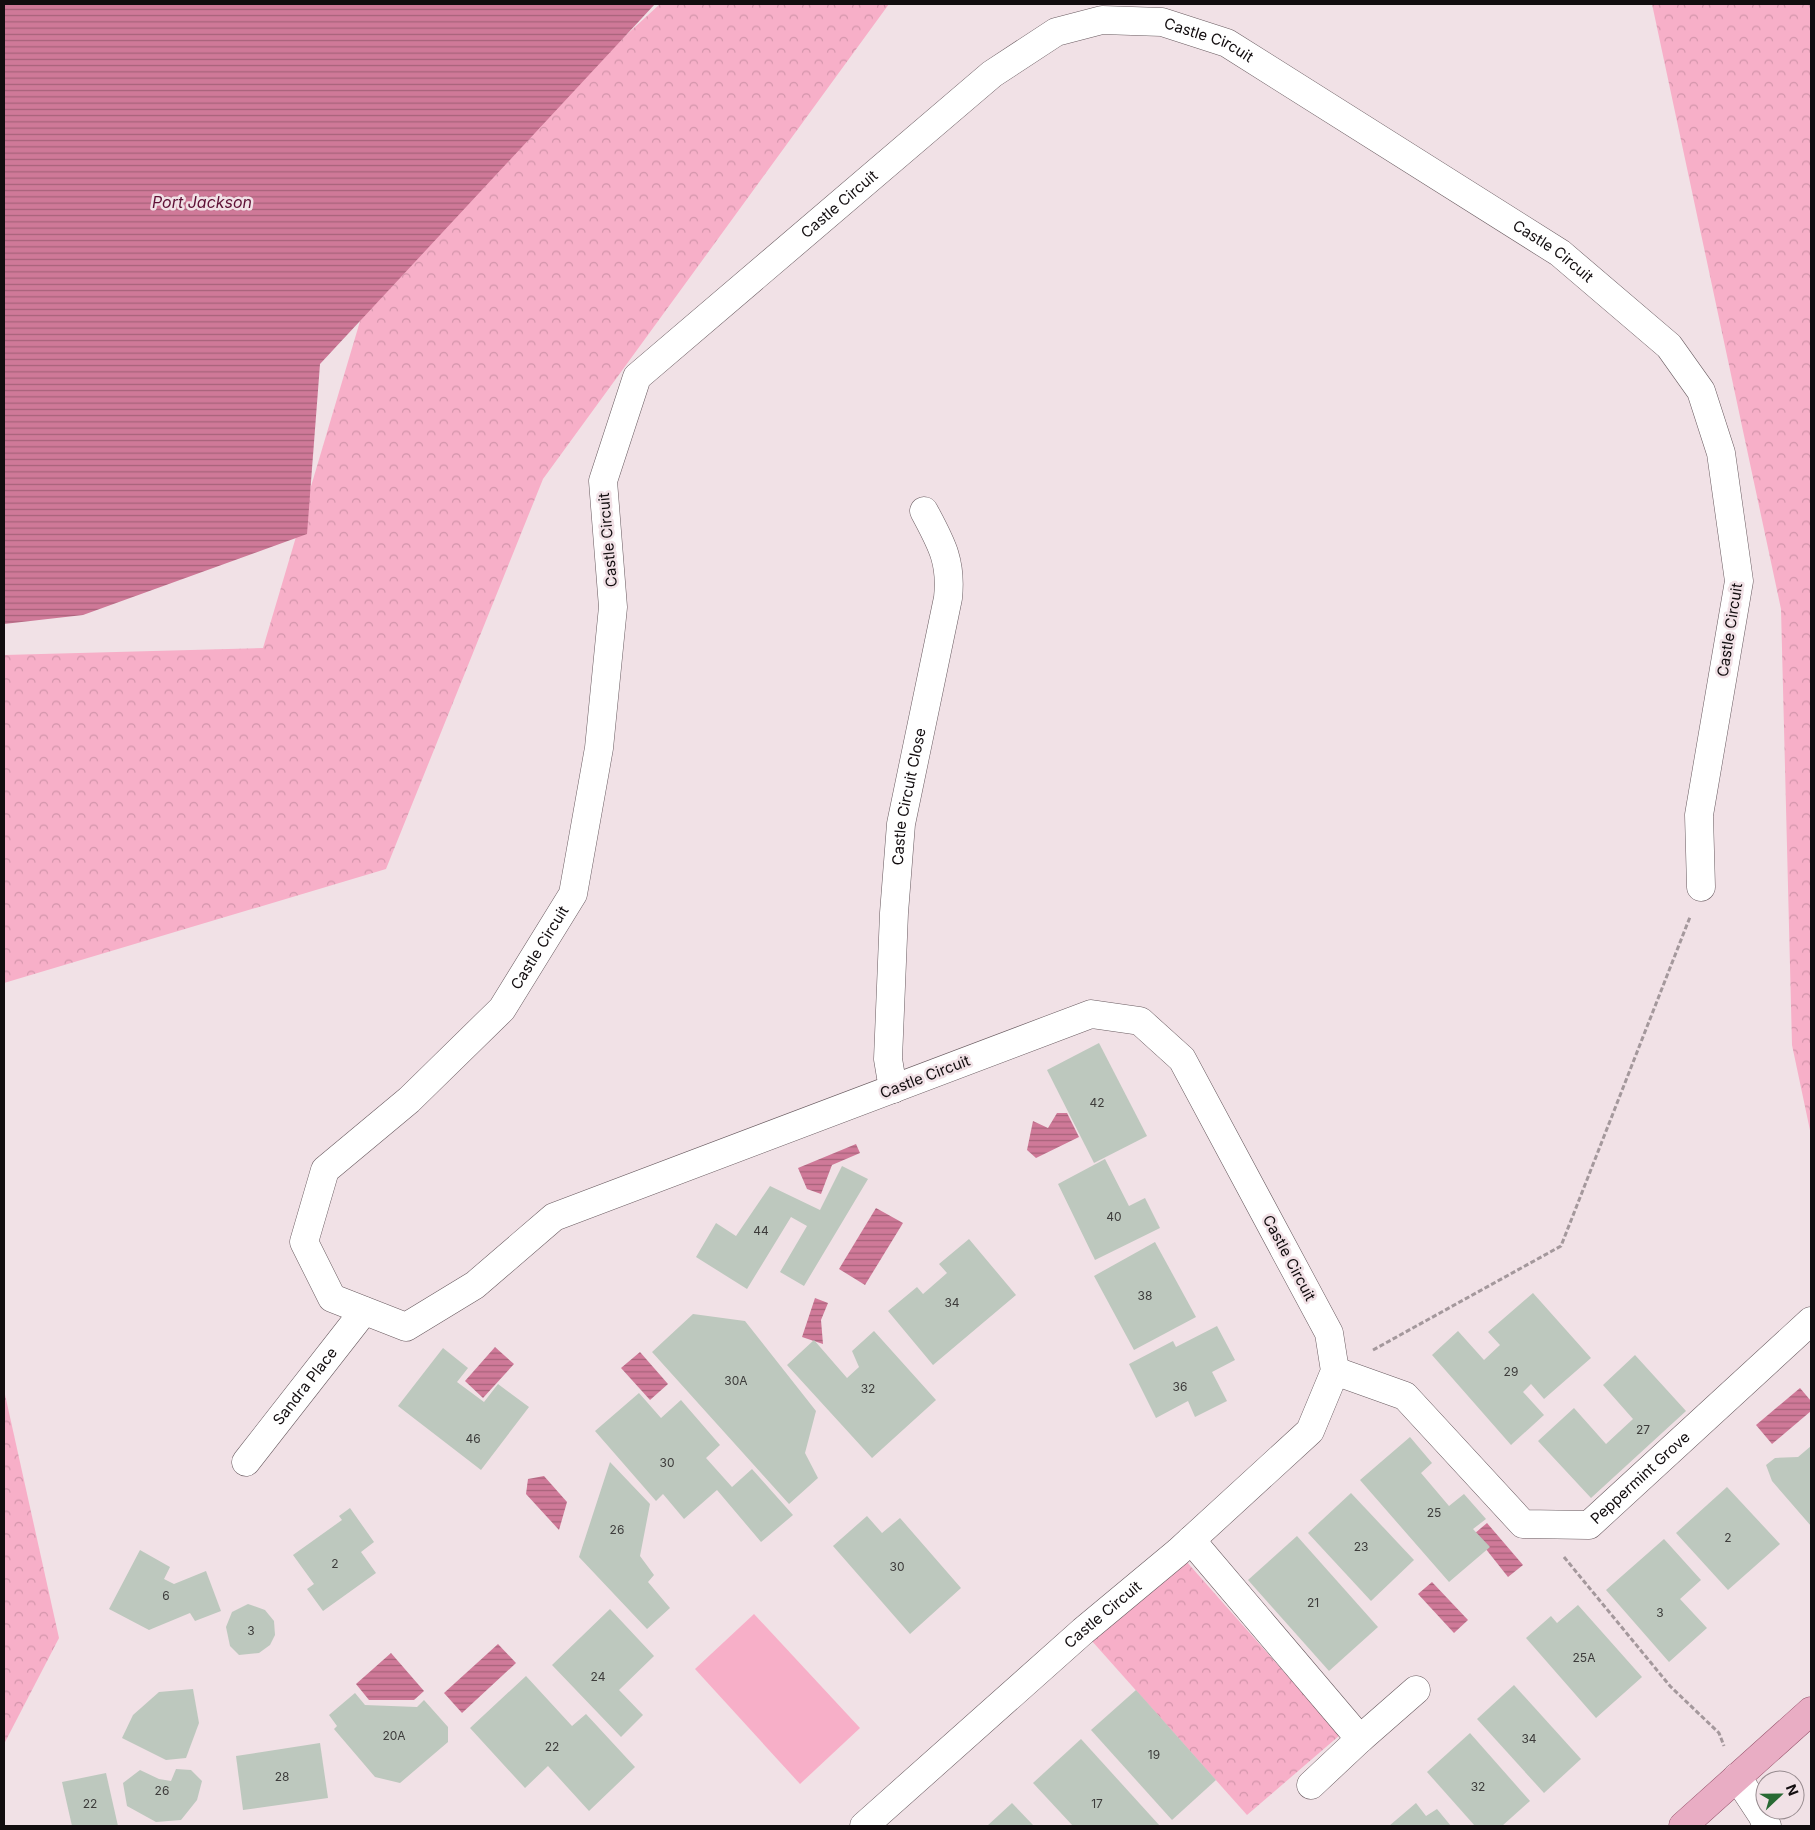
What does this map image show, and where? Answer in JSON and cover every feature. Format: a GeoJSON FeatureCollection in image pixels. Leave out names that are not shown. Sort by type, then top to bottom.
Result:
{"type":"FeatureCollection","features":[{"type":"Feature","properties":{"kind":"main road"},"geometry":{"type":"LineString","coordinates":[[1683,1826],[1811,1711]]}},
{"type":"Feature","properties":{"kind":"street","name":"Castle Circuit"},"geometry":{"type":"LineString","coordinates":[[864,1826],[1083,1631],[1191,1540],[1310,1431],[1335,1371],[1329,1333],[1182,1058],[1140,1021],[1092,1014],[554,1217],[474,1286],[406,1327],[332,1298],[304,1242],[325,1170],[409,1100],[502,1009],[573,894],[599,748],[613,607],[602,481],[637,376],[992,74],[1056,32],[1102,20],[1162,22],[1227,43],[1560,252],[1669,346],[1701,391],[1721,453],[1739,581],[1699,815],[1701,887]]}},
{"type":"Feature","properties":{"kind":"street","name":"Castle Circuit Close"},"geometry":{"type":"LineString","coordinates":[[893,1089],[888,1059],[894,913],[901,824],[948,598],[950,579],[947,560],[939,539],[924,511]]}},
{"type":"Feature","properties":{"kind":"street","name":"Sandra Place"},"geometry":{"type":"LineString","coordinates":[[246,1462],[364,1311]]}},
{"type":"Feature","properties":{"kind":"street","name":"Peppermint Grove"},"geometry":{"type":"LineString","coordinates":[[1335,1371],[1405,1396],[1523,1524],[1589,1525],[1811,1321]]}},
{"type":"Feature","properties":{"kind":"street"},"geometry":{"type":"LineString","coordinates":[[1191,1540],[1360,1738]]}},
{"type":"Feature","properties":{"kind":"street"},"geometry":{"type":"LineString","coordinates":[[1311,1784],[1360,1738],[1416,1690]]}},
{"type":"Feature","properties":{"kind":"street"},"geometry":{"type":"LineString","coordinates":[[1737,1777],[1767,1826]]}},
{"type":"Feature","properties":{"kind":"path"},"geometry":{"type":"LineString","coordinates":[[1335,1371],[1561,1246],[1701,887]]}},
{"type":"Feature","properties":{"kind":"path"},"geometry":{"type":"LineString","coordinates":[[1537,1524],[1670,1686],[1719,1733]]}},
{"type":"Feature","properties":{"kind":"green space"},"geometry":{"type":"Polygon","coordinates":[[[660,4],[889,4],[543,479],[386,869],[4,983],[4,655],[263,648],[377,264],[660,4]]]}},
{"type":"Feature","properties":{"kind":"green space"},"geometry":{"type":"Polygon","coordinates":[[[1652,4],[1811,4],[1811,1135],[1792,1045],[1781,609],[1652,4]]]}},
{"type":"Feature","properties":{"kind":"green space"},"geometry":{"type":"Polygon","coordinates":[[[4,1390],[59,1638],[4,1744],[4,1390]]]}},
{"type":"Feature","properties":{"kind":"green space"},"geometry":{"type":"Polygon","coordinates":[[[1178,1552],[1340,1735],[1247,1815],[1083,1631],[1178,1552]]]}},
{"type":"Feature","properties":{"kind":"green space"},"geometry":{"type":"Polygon","coordinates":[[[754,1614],[860,1728],[800,1784],[695,1669],[754,1614]]]}},
{"type":"Feature","properties":{"kind":"water","name":"Port Jackson"},"geometry":{"type":"Polygon","coordinates":[[[4,4],[655,4],[320,364],[307,534],[83,615],[4,624],[4,4]]]}},
{"type":"Feature","properties":{"kind":"water"},"geometry":{"type":"Polygon","coordinates":[[[1057,1113],[1067,1113],[1079,1137],[1036,1158],[1027,1150],[1033,1121],[1048,1128],[1057,1113]]]}},
{"type":"Feature","properties":{"kind":"water"},"geometry":{"type":"Polygon","coordinates":[[[856,1144],[860,1153],[832,1165],[821,1194],[807,1189],[798,1168],[856,1144]]]}},
{"type":"Feature","properties":{"kind":"water"},"geometry":{"type":"Polygon","coordinates":[[[876,1208],[903,1223],[865,1285],[839,1269],[876,1208]]]}},
{"type":"Feature","properties":{"kind":"water"},"geometry":{"type":"Polygon","coordinates":[[[815,1298],[828,1303],[821,1320],[823,1344],[802,1337],[815,1298]]]}},
{"type":"Feature","properties":{"kind":"water"},"geometry":{"type":"Polygon","coordinates":[[[495,1347],[514,1364],[483,1398],[465,1381],[495,1347]]]}},
{"type":"Feature","properties":{"kind":"water"},"geometry":{"type":"Polygon","coordinates":[[[640,1352],[668,1384],[650,1400],[621,1368],[640,1352]]]}},
{"type":"Feature","properties":{"kind":"water"},"geometry":{"type":"Polygon","coordinates":[[[1800,1388],[1811,1401],[1811,1411],[1772,1444],[1756,1425],[1800,1388]]]}},
{"type":"Feature","properties":{"kind":"water"},"geometry":{"type":"Polygon","coordinates":[[[544,1476],[567,1502],[559,1530],[526,1494],[528,1479],[544,1476]]]}},
{"type":"Feature","properties":{"kind":"water"},"geometry":{"type":"Polygon","coordinates":[[[1487,1523],[1523,1565],[1508,1577],[1474,1534],[1487,1523]]]}},
{"type":"Feature","properties":{"kind":"water"},"geometry":{"type":"Polygon","coordinates":[[[1432,1582],[1468,1620],[1454,1633],[1418,1594],[1432,1582]]]}},
{"type":"Feature","properties":{"kind":"water"},"geometry":{"type":"Polygon","coordinates":[[[498,1644],[516,1663],[462,1713],[444,1693],[498,1644]]]}},
{"type":"Feature","properties":{"kind":"water"},"geometry":{"type":"Polygon","coordinates":[[[391,1653],[424,1691],[414,1700],[369,1700],[356,1684],[391,1653]]]}},
{"type":"Feature","properties":{"kind":"building"},"geometry":{"type":"Polygon","coordinates":[[[1099,1043],[1147,1136],[1094,1163],[1047,1070],[1099,1043]]]}},
{"type":"Feature","properties":{"kind":"building"},"geometry":{"type":"Polygon","coordinates":[[[1105,1159],[1129,1206],[1145,1198],[1160,1228],[1095,1260],[1058,1184],[1105,1159]]]}},
{"type":"Feature","properties":{"kind":"building"},"geometry":{"type":"Polygon","coordinates":[[[842,1166],[868,1179],[804,1286],[780,1272],[807,1226],[791,1217],[747,1289],[696,1257],[716,1223],[736,1236],[770,1186],[820,1210],[842,1166]]]}},
{"type":"Feature","properties":{"kind":"building"},"geometry":{"type":"Polygon","coordinates":[[[969,1239],[1016,1295],[933,1365],[888,1311],[917,1287],[923,1294],[947,1273],[939,1264],[969,1239]]]}},
{"type":"Feature","properties":{"kind":"building"},"geometry":{"type":"Polygon","coordinates":[[[1155,1242],[1196,1317],[1134,1350],[1094,1276],[1155,1242]]]}},
{"type":"Feature","properties":{"kind":"building"},"geometry":{"type":"Polygon","coordinates":[[[1533,1293],[1591,1358],[1544,1399],[1531,1384],[1523,1392],[1544,1415],[1511,1445],[1432,1355],[1458,1331],[1484,1360],[1500,1345],[1488,1332],[1533,1293]]]}},
{"type":"Feature","properties":{"kind":"building"},"geometry":{"type":"Polygon","coordinates":[[[693,1314],[745,1321],[816,1411],[805,1453],[818,1478],[789,1504],[652,1352],[693,1314]]]}},
{"type":"Feature","properties":{"kind":"building"},"geometry":{"type":"Polygon","coordinates":[[[1217,1326],[1235,1360],[1212,1372],[1227,1401],[1195,1417],[1188,1401],[1156,1418],[1129,1364],[1173,1341],[1176,1347],[1217,1326]]]}},
{"type":"Feature","properties":{"kind":"building"},"geometry":{"type":"Polygon","coordinates":[[[874,1331],[936,1400],[872,1458],[787,1365],[814,1340],[847,1378],[859,1367],[852,1351],[874,1331]]]}},
{"type":"Feature","properties":{"kind":"building"},"geometry":{"type":"Polygon","coordinates":[[[443,1348],[468,1368],[457,1382],[484,1402],[498,1384],[529,1407],[481,1470],[398,1406],[443,1348]]]}},
{"type":"Feature","properties":{"kind":"building"},"geometry":{"type":"Polygon","coordinates":[[[1635,1355],[1686,1411],[1591,1498],[1538,1441],[1574,1408],[1606,1444],[1633,1419],[1603,1385],[1635,1355]]]}},
{"type":"Feature","properties":{"kind":"building"},"geometry":{"type":"Polygon","coordinates":[[[639,1393],[661,1418],[681,1400],[720,1445],[706,1458],[732,1487],[752,1469],[793,1515],[761,1542],[717,1490],[684,1519],[663,1494],[656,1501],[595,1431],[639,1393]]]}},
{"type":"Feature","properties":{"kind":"building"},"geometry":{"type":"Polygon","coordinates":[[[1410,1437],[1432,1463],[1421,1473],[1449,1506],[1464,1494],[1486,1519],[1473,1529],[1490,1547],[1449,1582],[1360,1480],[1410,1437]]]}},
{"type":"Feature","properties":{"kind":"building"},"geometry":{"type":"Polygon","coordinates":[[[1811,1446],[1811,1526],[1772,1481],[1766,1465],[1775,1458],[1798,1457],[1811,1446]]]}},
{"type":"Feature","properties":{"kind":"building"},"geometry":{"type":"Polygon","coordinates":[[[610,1462],[650,1504],[640,1556],[654,1575],[648,1582],[670,1608],[647,1629],[579,1557],[610,1462]]]}},
{"type":"Feature","properties":{"kind":"building"},"geometry":{"type":"Polygon","coordinates":[[[1727,1487],[1780,1544],[1728,1590],[1676,1533],[1727,1487]]]}},
{"type":"Feature","properties":{"kind":"building"},"geometry":{"type":"Polygon","coordinates":[[[1351,1493],[1414,1560],[1371,1601],[1308,1533],[1351,1493]]]}},
{"type":"Feature","properties":{"kind":"building"},"geometry":{"type":"Polygon","coordinates":[[[350,1508],[374,1542],[361,1552],[376,1573],[323,1611],[307,1589],[314,1584],[293,1555],[342,1520],[339,1516],[350,1508]]]}},
{"type":"Feature","properties":{"kind":"building"},"geometry":{"type":"Polygon","coordinates":[[[867,1516],[882,1533],[900,1518],[961,1588],[910,1634],[833,1546],[867,1516]]]}},
{"type":"Feature","properties":{"kind":"building"},"geometry":{"type":"Polygon","coordinates":[[[1297,1536],[1378,1627],[1329,1671],[1248,1580],[1297,1536]]]}},
{"type":"Feature","properties":{"kind":"building"},"geometry":{"type":"Polygon","coordinates":[[[1664,1539],[1701,1580],[1680,1599],[1707,1628],[1669,1662],[1606,1590],[1664,1539]]]}},
{"type":"Feature","properties":{"kind":"building"},"geometry":{"type":"Polygon","coordinates":[[[140,1550],[170,1567],[164,1579],[174,1584],[206,1571],[221,1611],[195,1621],[190,1613],[149,1630],[109,1609],[140,1550]]]}},
{"type":"Feature","properties":{"kind":"building"},"geometry":{"type":"Polygon","coordinates":[[[248,1604],[265,1610],[274,1621],[275,1635],[270,1645],[259,1653],[239,1655],[230,1646],[226,1627],[232,1612],[248,1604]]]}},
{"type":"Feature","properties":{"kind":"building"},"geometry":{"type":"Polygon","coordinates":[[[1578,1605],[1642,1677],[1596,1718],[1526,1638],[1551,1616],[1557,1623],[1578,1605]]]}},
{"type":"Feature","properties":{"kind":"building"},"geometry":{"type":"Polygon","coordinates":[[[610,1609],[654,1656],[619,1690],[643,1715],[621,1737],[552,1665],[610,1609]]]}},
{"type":"Feature","properties":{"kind":"building"},"geometry":{"type":"Polygon","coordinates":[[[526,1676],[572,1726],[586,1714],[635,1767],[589,1811],[548,1766],[525,1788],[470,1728],[526,1676]]]}},
{"type":"Feature","properties":{"kind":"building"},"geometry":{"type":"Polygon","coordinates":[[[1514,1685],[1581,1759],[1544,1793],[1477,1719],[1514,1685]]]}},
{"type":"Feature","properties":{"kind":"building"},"geometry":{"type":"Polygon","coordinates":[[[193,1689],[199,1723],[186,1758],[166,1760],[122,1738],[133,1715],[159,1692],[193,1689]]]}},
{"type":"Feature","properties":{"kind":"building"},"geometry":{"type":"Polygon","coordinates":[[[1136,1690],[1216,1780],[1172,1820],[1091,1730],[1136,1690]]]}},
{"type":"Feature","properties":{"kind":"building"},"geometry":{"type":"Polygon","coordinates":[[[355,1693],[365,1705],[417,1707],[424,1700],[448,1727],[448,1742],[400,1783],[375,1777],[334,1729],[337,1726],[329,1715],[355,1693]]]}},
{"type":"Feature","properties":{"kind":"building"},"geometry":{"type":"Polygon","coordinates":[[[1470,1733],[1530,1801],[1502,1826],[1475,1826],[1427,1772],[1470,1733]]]}},
{"type":"Feature","properties":{"kind":"building"},"geometry":{"type":"Polygon","coordinates":[[[1081,1739],[1160,1826],[1073,1826],[1033,1783],[1081,1739]]]}},
{"type":"Feature","properties":{"kind":"building"},"geometry":{"type":"Polygon","coordinates":[[[320,1743],[328,1798],[243,1810],[236,1756],[320,1743]]]}},
{"type":"Feature","properties":{"kind":"building"},"geometry":{"type":"Polygon","coordinates":[[[176,1769],[191,1770],[202,1781],[197,1800],[181,1820],[156,1822],[127,1806],[123,1783],[140,1770],[159,1779],[171,1781],[176,1769]]]}},
{"type":"Feature","properties":{"kind":"building"},"geometry":{"type":"Polygon","coordinates":[[[106,1773],[118,1826],[72,1826],[62,1782],[106,1773]]]}},
{"type":"Feature","properties":{"kind":"building"},"geometry":{"type":"Polygon","coordinates":[[[1012,1803],[1034,1826],[987,1826],[1012,1803]]]}},
{"type":"Feature","properties":{"kind":"building"},"geometry":{"type":"Polygon","coordinates":[[[1416,1803],[1426,1816],[1437,1809],[1451,1826],[1389,1826],[1416,1803]]]}}]}
